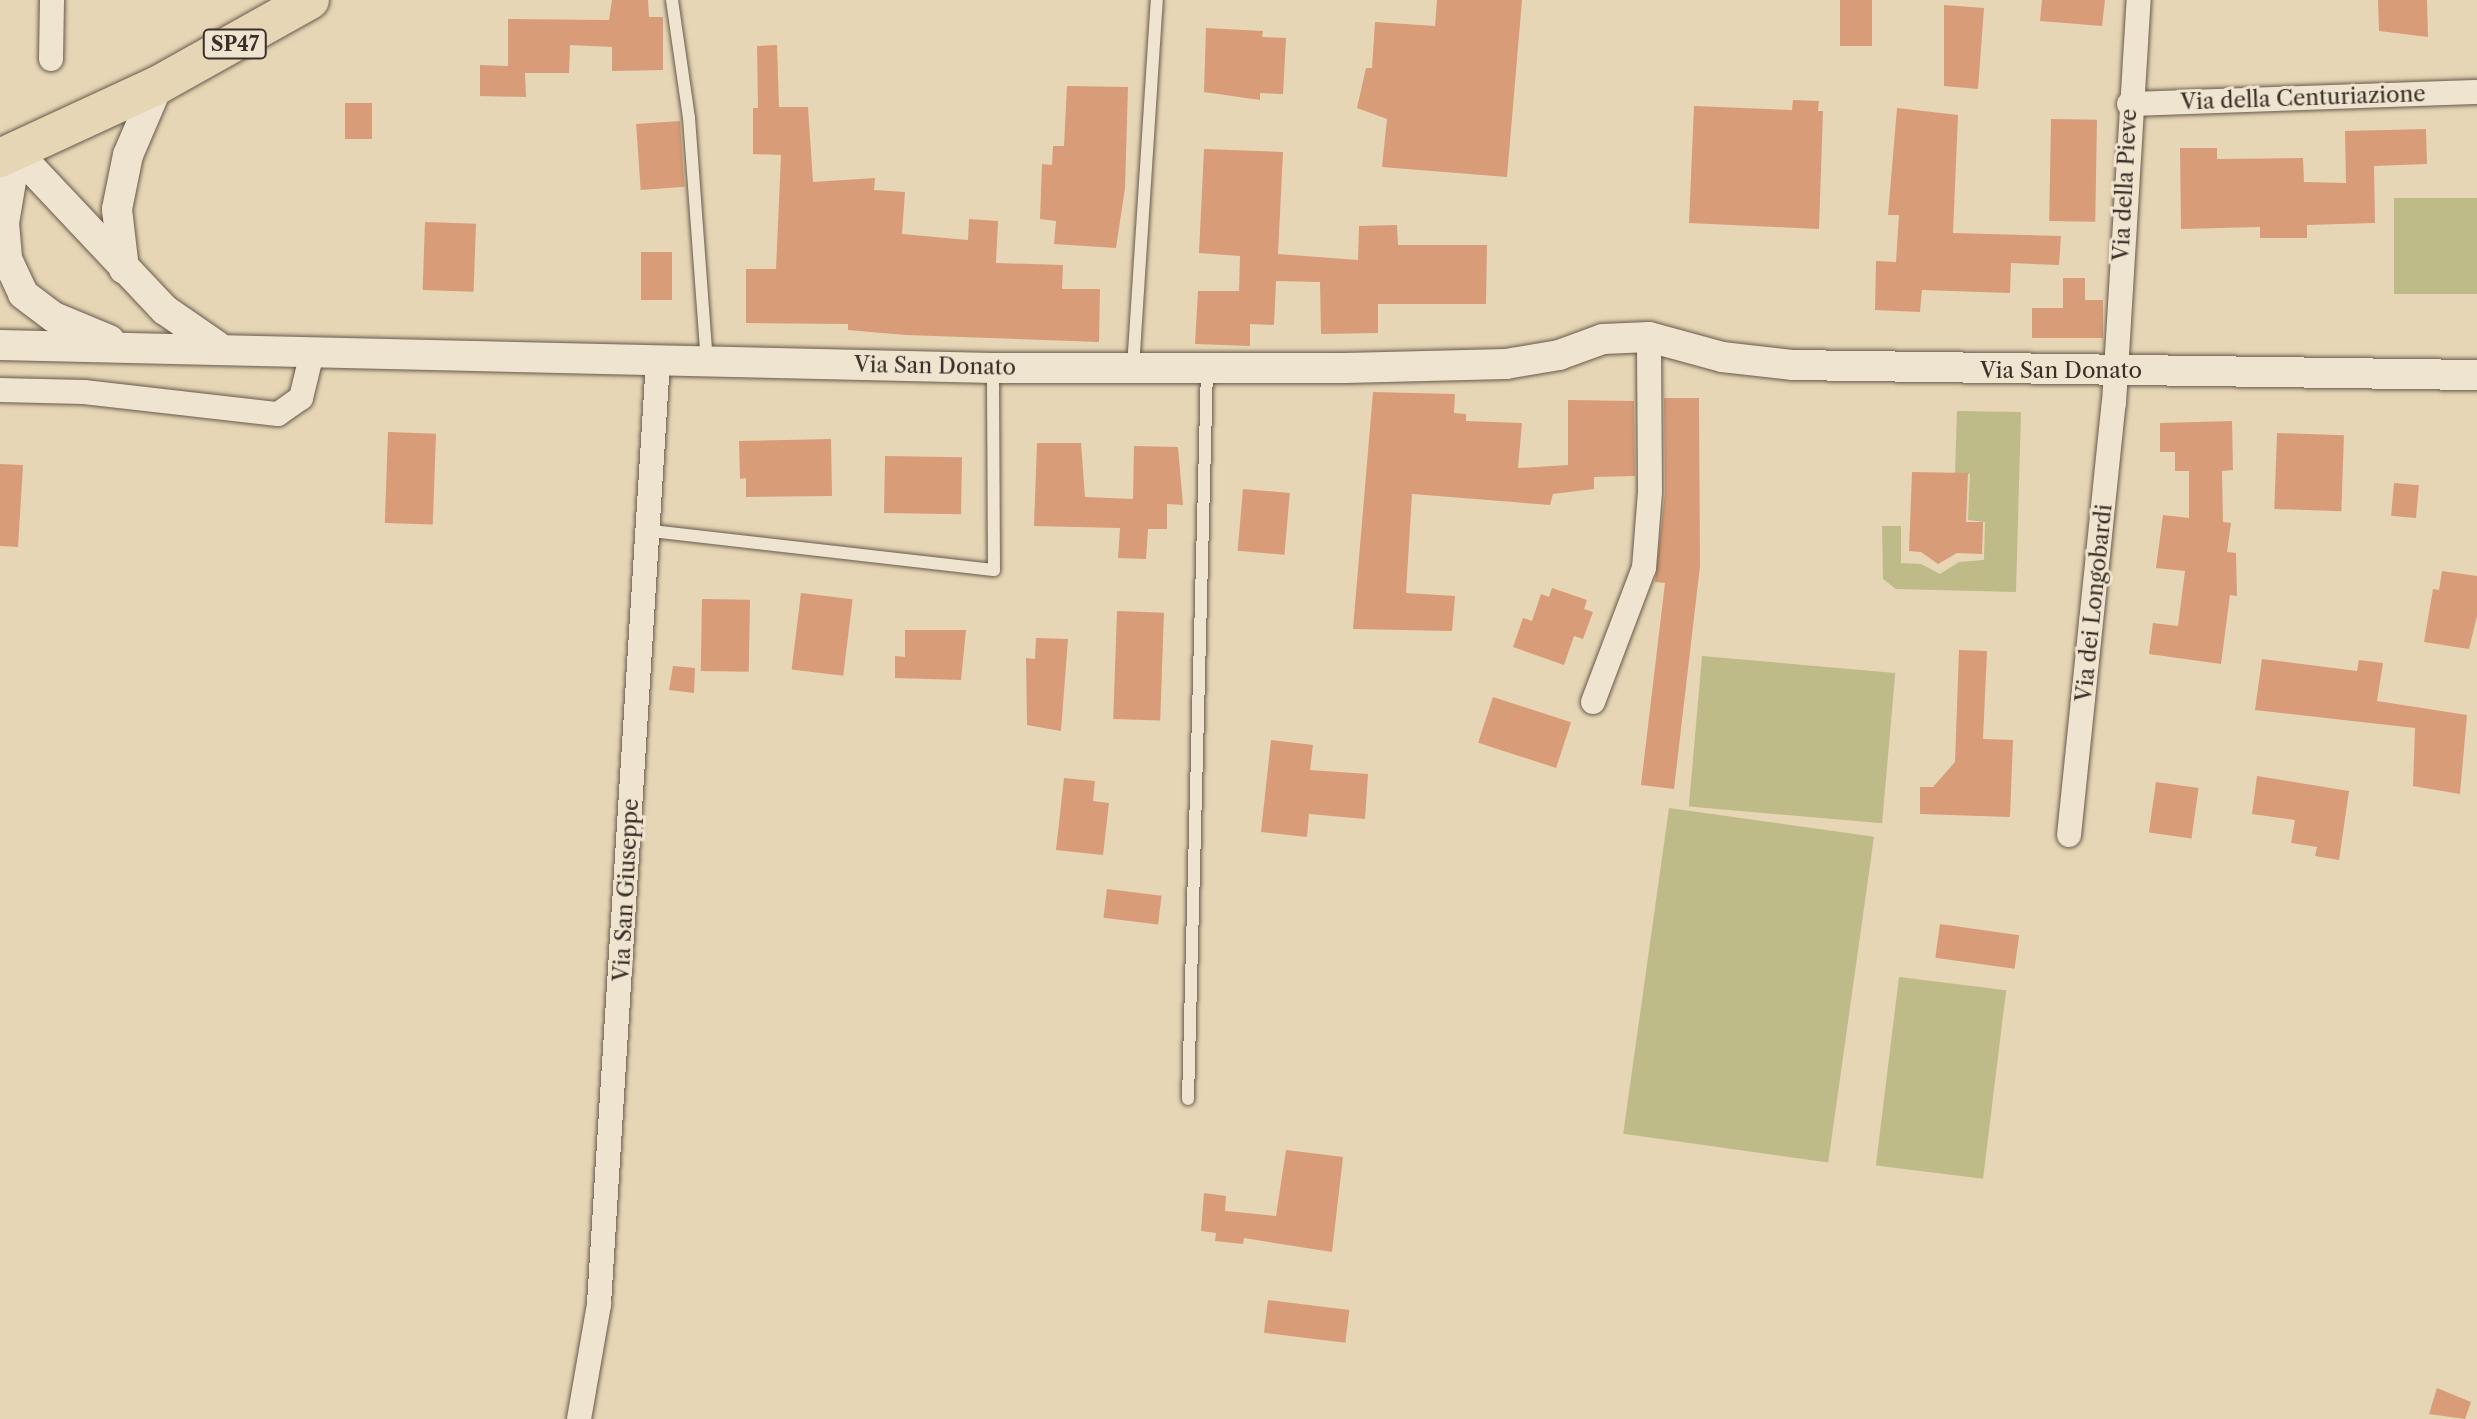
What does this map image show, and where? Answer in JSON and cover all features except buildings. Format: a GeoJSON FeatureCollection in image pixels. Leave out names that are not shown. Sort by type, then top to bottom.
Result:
{"type":"FeatureCollection","features":[{"type":"Feature","properties":{"kind":"main road","name":"SP47"},"geometry":{"type":"LineString","coordinates":[[8,155],[158,85],[310,0]]}},
{"type":"Feature","properties":{"kind":"street"},"geometry":{"type":"LineString","coordinates":[[51,59],[52,0]]}},
{"type":"Feature","properties":{"kind":"street","name":"Via della Pieve"},"geometry":{"type":"LineString","coordinates":[[2114,371],[2129,104],[2139,0]]}},
{"type":"Feature","properties":{"kind":"street"},"geometry":{"type":"LineString","coordinates":[[124,269],[117,209],[128,155],[158,85]]}},
{"type":"Feature","properties":{"kind":"street","name":"Via della Centuriazione"},"geometry":{"type":"LineString","coordinates":[[2129,104],[2477,92]]}},
{"type":"Feature","properties":{"kind":"street"},"geometry":{"type":"LineString","coordinates":[[8,155],[165,310],[217,346]]}},
{"type":"Feature","properties":{"kind":"street","name":"Via San Donato"},"geometry":{"type":"LineString","coordinates":[[8,155],[4,223],[7,259],[23,294],[54,317],[126,346]]}},
{"type":"Feature","properties":{"kind":"street"},"geometry":{"type":"LineString","coordinates":[[1593,702],[1644,568],[1650,492],[1649,337]]}},
{"type":"Feature","properties":{"kind":"street","name":"Via San Donato"},"geometry":{"type":"LineString","coordinates":[[0,345],[217,346],[312,353],[993,368],[1207,368],[1506,364],[1559,355],[1603,339],[1649,337],[1752,363],[2477,375]]}},
{"type":"Feature","properties":{"kind":"street"},"geometry":{"type":"LineString","coordinates":[[0,390],[84,392],[278,414],[301,398],[312,353]]}},
{"type":"Feature","properties":{"kind":"street","name":"Via San Giuseppe"},"geometry":{"type":"LineString","coordinates":[[579,1419],[599,1304],[651,531],[658,360]]}},
{"type":"Feature","properties":{"kind":"street","name":"Via dei Longobardi"},"geometry":{"type":"LineString","coordinates":[[2069,835],[2114,371]]}},
{"type":"Feature","properties":{"kind":"lane"},"geometry":{"type":"LineString","coordinates":[[672,0],[689,118],[707,361]]}},
{"type":"Feature","properties":{"kind":"lane"},"geometry":{"type":"LineString","coordinates":[[1133,368],[1157,0]]}},
{"type":"Feature","properties":{"kind":"lane"},"geometry":{"type":"LineString","coordinates":[[651,531],[994,570],[993,368]]}},
{"type":"Feature","properties":{"kind":"lane"},"geometry":{"type":"LineString","coordinates":[[1188,1099],[1207,368]]}},
{"type":"Feature","properties":{"kind":"shaded area"},"geometry":{"type":"Polygon","coordinates":[[[2394,198],[2477,198],[2477,294],[2394,294],[2394,198]]]}},
{"type":"Feature","properties":{"kind":"shaded area"},"geometry":{"type":"Polygon","coordinates":[[[1957,411],[2021,412],[2016,592],[1896,589],[1883,579],[1882,526],[1901,526],[1901,563],[1921,564],[1940,574],[1959,562],[1984,560],[1985,522],[1968,520],[1970,474],[1955,473],[1957,411]]]}},
{"type":"Feature","properties":{"kind":"shaded area"},"geometry":{"type":"Polygon","coordinates":[[[1702,656],[1895,673],[1882,823],[1689,806],[1702,656]]]}},
{"type":"Feature","properties":{"kind":"shaded area"},"geometry":{"type":"Polygon","coordinates":[[[1669,808],[1874,837],[1828,1163],[1623,1134],[1669,808]]]}},
{"type":"Feature","properties":{"kind":"shaded area"},"geometry":{"type":"Polygon","coordinates":[[[1899,977],[2006,990],[1983,1179],[1876,1166],[1899,977]]]}}]}
